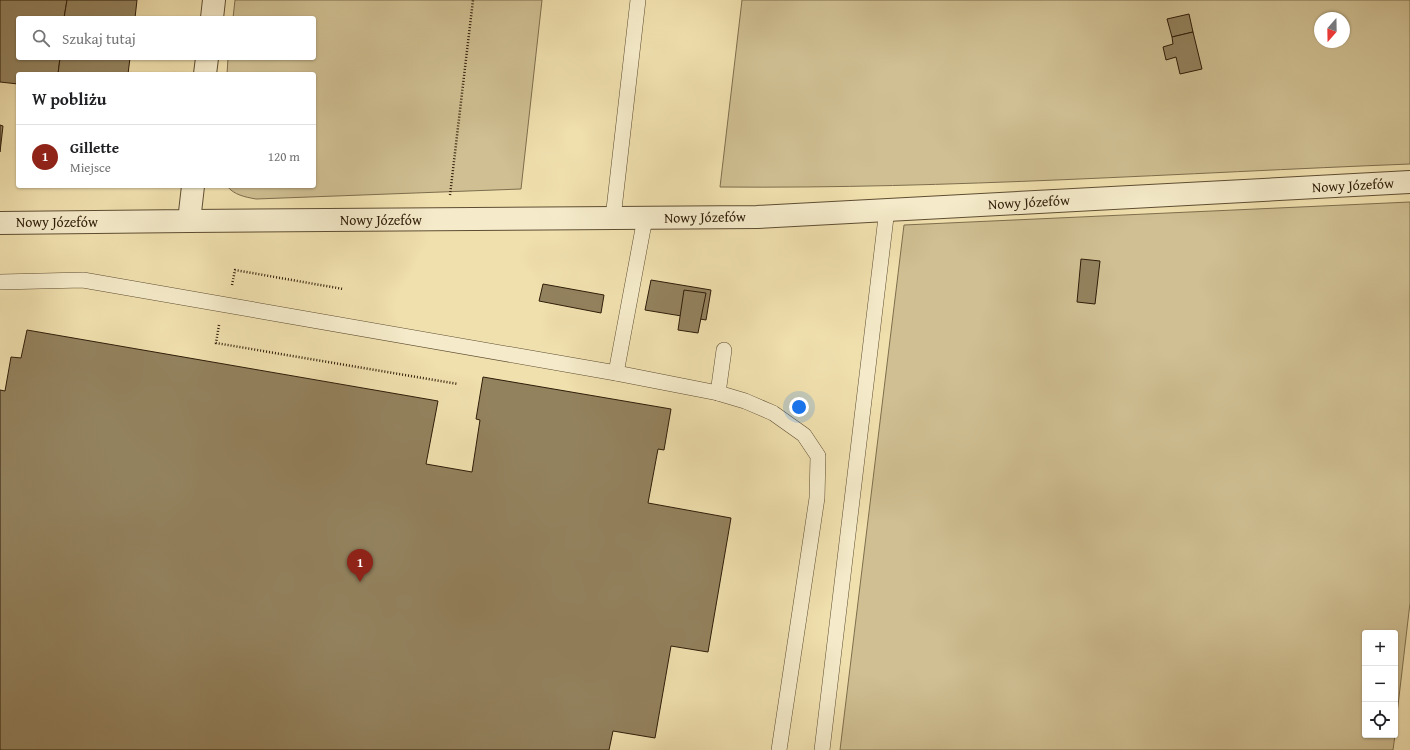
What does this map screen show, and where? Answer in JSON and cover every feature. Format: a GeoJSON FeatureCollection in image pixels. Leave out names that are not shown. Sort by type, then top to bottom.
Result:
{"type":"FeatureCollection","features":[{"type":"Feature","properties":{"kind":"street"},"geometry":{"type":"LineString","coordinates":[[212,16],[214,0]]}},
{"type":"Feature","properties":{"kind":"street"},"geometry":{"type":"LineString","coordinates":[[205,72],[207,60]]}},
{"type":"Feature","properties":{"kind":"street","name":"Nowy Józefów"},"geometry":{"type":"LineString","coordinates":[[0,223],[757,217],[1410,182]]}},
{"type":"Feature","properties":{"kind":"street"},"geometry":{"type":"LineString","coordinates":[[189,221],[193,188]]}},
{"type":"Feature","properties":{"kind":"lane"},"geometry":{"type":"LineString","coordinates":[[613,218],[638,0]]}},
{"type":"Feature","properties":{"kind":"lane"},"geometry":{"type":"LineString","coordinates":[[822,750],[887,209]]}},
{"type":"Feature","properties":{"kind":"lane"},"geometry":{"type":"LineString","coordinates":[[616,373],[645,218]]}},
{"type":"Feature","properties":{"kind":"lane"},"geometry":{"type":"LineString","coordinates":[[0,282],[83,280],[616,373],[718,393],[745,401],[773,413],[804,435],[818,456],[817,498],[779,750]]}},
{"type":"Feature","properties":{"kind":"lane"},"geometry":{"type":"LineString","coordinates":[[718,393],[724,350]]}},
{"type":"Feature","properties":{"kind":"path"},"geometry":{"type":"LineString","coordinates":[[448,219],[473,0]]}},
{"type":"Feature","properties":{"kind":"shaded area"},"geometry":{"type":"Polygon","coordinates":[[[235,0],[542,0],[521,189],[256,199],[236,194],[229,188],[316,188],[316,72],[227,72],[228,60],[316,60],[316,16],[233,16],[235,0]]]}},
{"type":"Feature","properties":{"kind":"shaded area"},"geometry":{"type":"Polygon","coordinates":[[[742,0],[1410,0],[1410,164],[1065,180],[892,186],[720,187],[742,0]]]}},
{"type":"Feature","properties":{"kind":"shaded area"},"geometry":{"type":"Polygon","coordinates":[[[1410,202],[1410,603],[1398,705],[1398,630],[1362,630],[1362,738],[1395,738],[1393,750],[840,750],[904,225],[1410,202]]]}},
{"type":"Feature","properties":{"kind":"building"},"geometry":{"type":"Polygon","coordinates":[[[0,0],[67,0],[64,16],[16,16],[16,60],[60,60],[58,72],[16,72],[16,84],[0,82],[0,0]]]}},
{"type":"Feature","properties":{"kind":"building"},"geometry":{"type":"Polygon","coordinates":[[[67,0],[137,0],[135,16],[64,16],[67,0]]]}},
{"type":"Feature","properties":{"kind":"building"},"geometry":{"type":"Polygon","coordinates":[[[1189,14],[1193,32],[1172,37],[1167,19],[1189,14]]]}},
{"type":"Feature","properties":{"kind":"building"},"geometry":{"type":"Polygon","coordinates":[[[1193,32],[1202,69],[1180,74],[1176,57],[1166,60],[1163,47],[1173,44],[1172,37],[1193,32]]]}},
{"type":"Feature","properties":{"kind":"building"},"geometry":{"type":"Polygon","coordinates":[[[60,60],[130,60],[128,72],[58,72],[60,60]]]}},
{"type":"Feature","properties":{"kind":"building"},"geometry":{"type":"Polygon","coordinates":[[[0,125],[3,126],[0,152],[0,125]]]}},
{"type":"Feature","properties":{"kind":"building"},"geometry":{"type":"Polygon","coordinates":[[[1081,259],[1100,261],[1095,304],[1077,302],[1081,259]]]}},
{"type":"Feature","properties":{"kind":"building"},"geometry":{"type":"Polygon","coordinates":[[[651,280],[711,290],[706,320],[645,310],[651,280]]]}},
{"type":"Feature","properties":{"kind":"building"},"geometry":{"type":"Polygon","coordinates":[[[543,284],[604,295],[601,313],[539,301],[543,284]]]}},
{"type":"Feature","properties":{"kind":"building"},"geometry":{"type":"Polygon","coordinates":[[[684,290],[706,293],[698,333],[678,330],[684,290]]]}},
{"type":"Feature","properties":{"kind":"building"},"geometry":{"type":"Polygon","coordinates":[[[27,330],[438,401],[426,464],[472,472],[480,420],[476,419],[483,377],[671,409],[664,450],[658,449],[648,503],[731,518],[708,652],[671,646],[655,738],[613,731],[609,750],[0,750],[0,390],[5,391],[11,357],[21,358],[27,330]]]}},
{"type":"Feature","properties":{"kind":"place","name":"Gillette"},"geometry":{"type":"Point","coordinates":[360,582]}}]}
